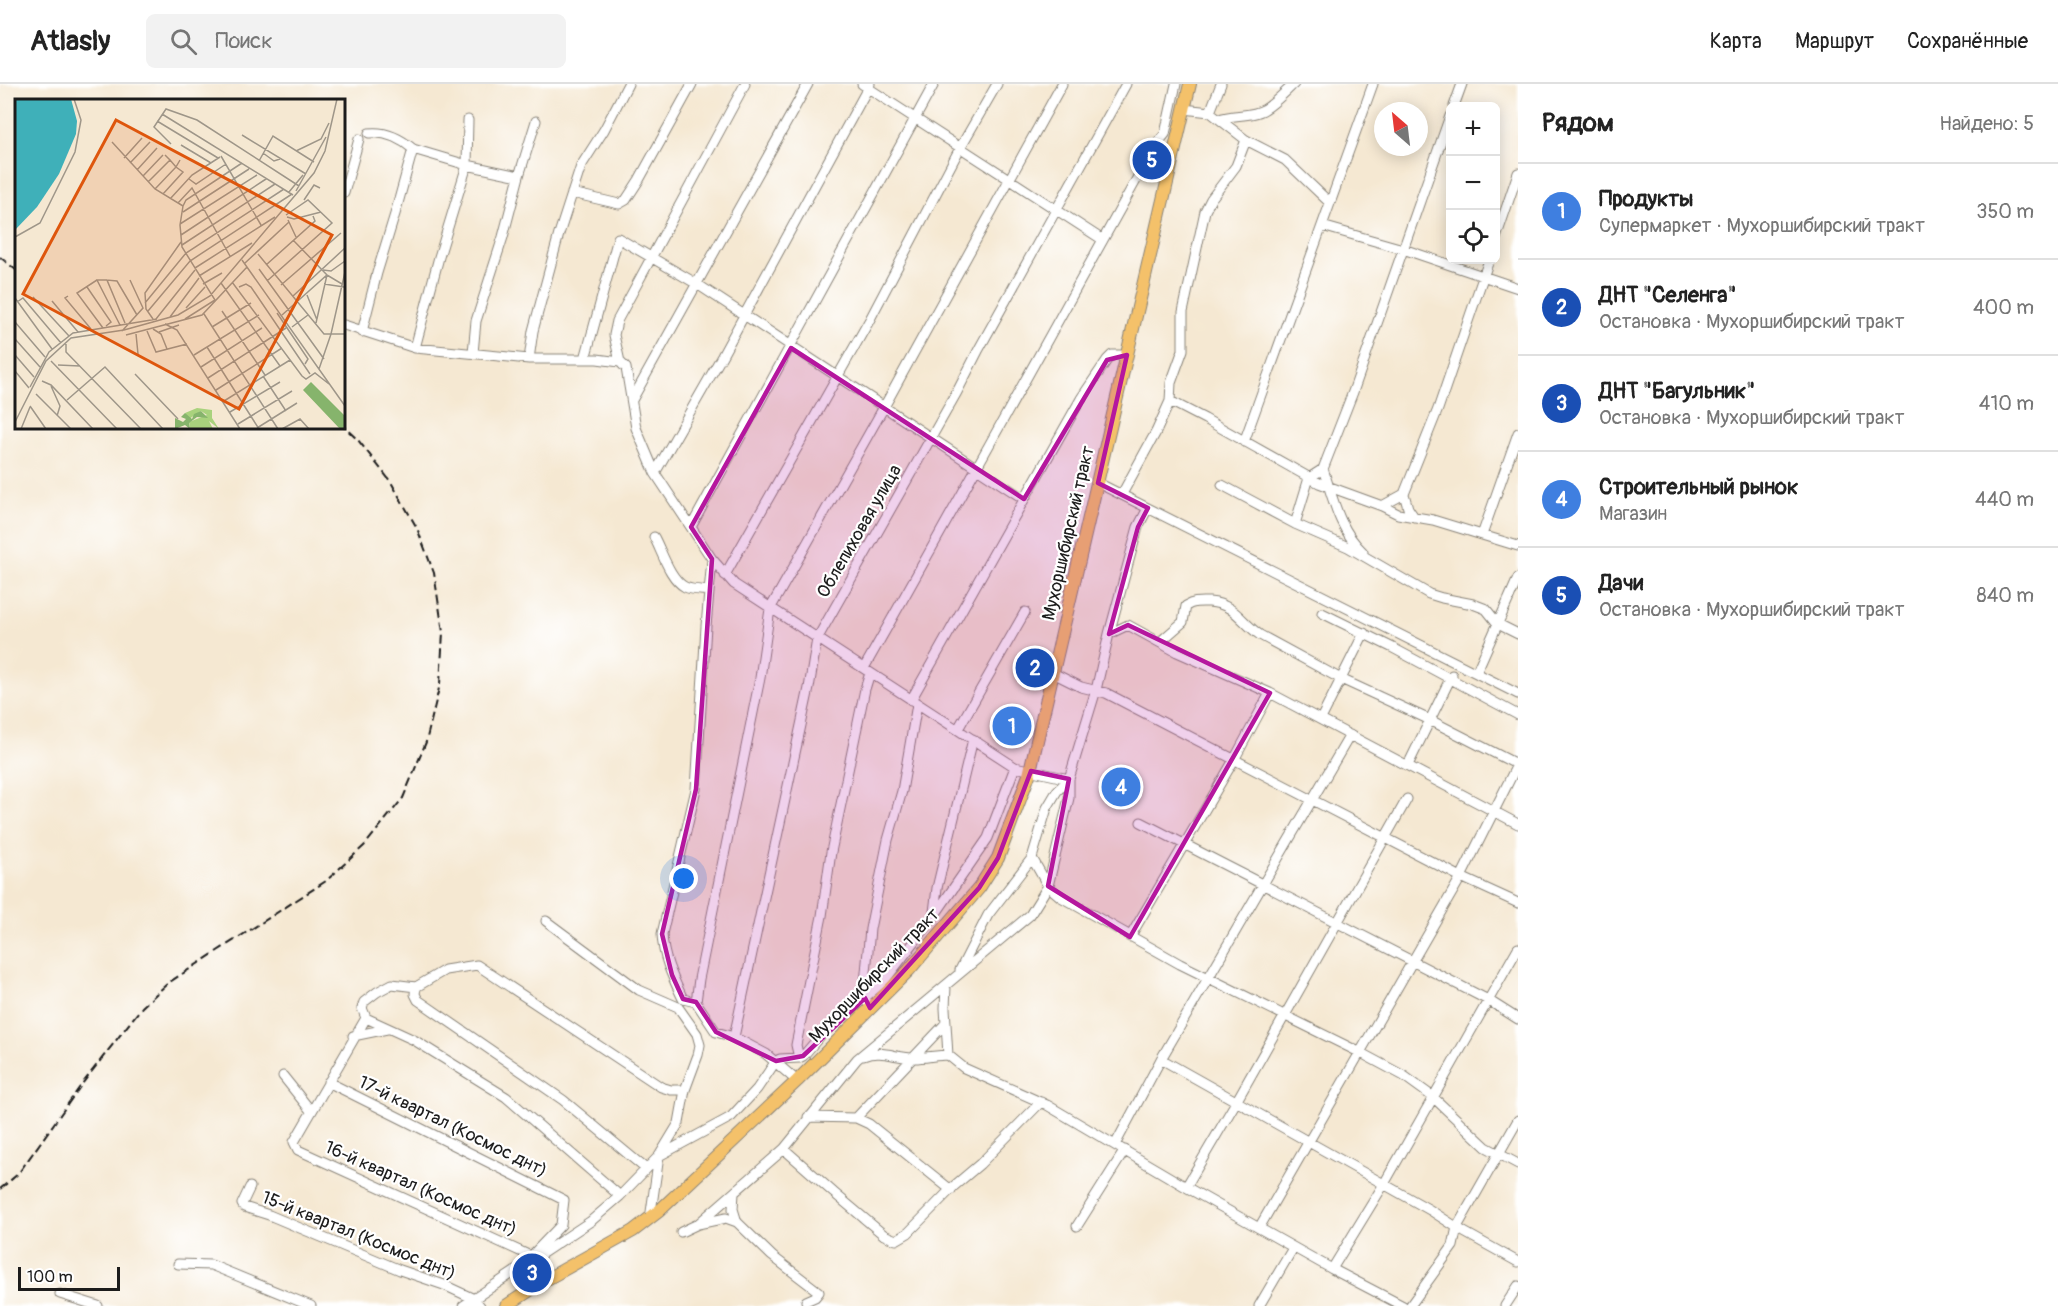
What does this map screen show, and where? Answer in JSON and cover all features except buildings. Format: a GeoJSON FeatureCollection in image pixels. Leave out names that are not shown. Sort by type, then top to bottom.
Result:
{"type":"FeatureCollection","features":[{"type":"Feature","properties":{"kind":"main road","name":"Мухоршибирский тракт"},"geometry":{"type":"LineString","coordinates":[[506,1306],[547,1279],[633,1231],[650,1219],[797,1082],[868,1003],[909,970],[979,888],[998,858],[1030,771],[1190,84]]}},
{"type":"Feature","properties":{"kind":"street"},"geometry":{"type":"LineString","coordinates":[[529,359],[532,331],[581,166],[604,130],[628,84]]}},
{"type":"Feature","properties":{"kind":"street"},"geometry":{"type":"LineString","coordinates":[[572,193],[611,203],[619,204],[626,200],[692,84]]}},
{"type":"Feature","properties":{"kind":"street"},"geometry":{"type":"LineString","coordinates":[[745,84],[616,321],[614,335],[620,362],[626,368],[636,428],[655,473],[712,559],[734,584],[1015,767],[1069,779]]}},
{"type":"Feature","properties":{"kind":"street"},"geometry":{"type":"LineString","coordinates":[[632,400],[808,84]]}},
{"type":"Feature","properties":{"kind":"street"},"geometry":{"type":"LineString","coordinates":[[691,527],[934,84]]}},
{"type":"Feature","properties":{"kind":"street"},"geometry":{"type":"LineString","coordinates":[[725,575],[869,321],[960,148],[997,84]]}},
{"type":"Feature","properties":{"kind":"street"},"geometry":{"type":"LineString","coordinates":[[797,1082],[776,1061],[734,1037],[716,1032],[696,1002],[760,678],[770,609],[1062,84]]}},
{"type":"Feature","properties":{"kind":"street","name":"Облепиховая улица"},"geometry":{"type":"LineString","coordinates":[[734,1037],[809,688],[817,639],[931,438],[1126,84]]}},
{"type":"Feature","properties":{"kind":"street"},"geometry":{"type":"LineString","coordinates":[[1210,112],[1221,84]]}},
{"type":"Feature","properties":{"kind":"street"},"geometry":{"type":"LineString","coordinates":[[1219,119],[1229,115],[1252,114],[1264,110],[1294,84]]}},
{"type":"Feature","properties":{"kind":"street"},"geometry":{"type":"LineString","coordinates":[[1244,442],[1373,84]]}},
{"type":"Feature","properties":{"kind":"street"},"geometry":{"type":"LineString","coordinates":[[1455,102],[1462,84]]}},
{"type":"Feature","properties":{"kind":"street"},"geometry":{"type":"LineString","coordinates":[[655,473],[798,218],[866,85],[1103,240]]}},
{"type":"Feature","properties":{"kind":"street"},"geometry":{"type":"LineString","coordinates":[[1175,89],[1185,107],[1210,112],[1246,140],[1285,160],[1330,202]]}},
{"type":"Feature","properties":{"kind":"street"},"geometry":{"type":"LineString","coordinates":[[799,1058],[796,1045],[804,995],[822,916],[831,852],[867,671],[1154,148],[1165,134],[1175,89]]}},
{"type":"Feature","properties":{"kind":"street"},"geometry":{"type":"LineString","coordinates":[[415,348],[438,257],[467,165],[468,120]]}},
{"type":"Feature","properties":{"kind":"street"},"geometry":{"type":"LineString","coordinates":[[472,353],[476,321],[536,121]]}},
{"type":"Feature","properties":{"kind":"street"},"geometry":{"type":"LineString","coordinates":[[1295,524],[1309,478],[1323,469],[1353,392],[1446,127]]}},
{"type":"Feature","properties":{"kind":"street"},"geometry":{"type":"LineString","coordinates":[[369,133],[379,132],[400,139],[413,148],[467,165],[519,176]]}},
{"type":"Feature","properties":{"kind":"street"},"geometry":{"type":"LineString","coordinates":[[345,189],[359,139]]}},
{"type":"Feature","properties":{"kind":"street"},"geometry":{"type":"LineString","coordinates":[[1122,494],[1170,401],[1171,383],[1183,350],[1183,312],[1204,211],[1210,199],[1236,166],[1246,140]]}},
{"type":"Feature","properties":{"kind":"street"},"geometry":{"type":"LineString","coordinates":[[362,332],[376,273],[413,148]]}},
{"type":"Feature","properties":{"kind":"street"},"geometry":{"type":"LineString","coordinates":[[1500,226],[1518,173]]}},
{"type":"Feature","properties":{"kind":"street"},"geometry":{"type":"LineString","coordinates":[[1322,226],[1403,249],[1518,288]]}},
{"type":"Feature","properties":{"kind":"street"},"geometry":{"type":"LineString","coordinates":[[585,359],[618,238],[697,284],[791,348],[1024,499]]}},
{"type":"Feature","properties":{"kind":"street"},"geometry":{"type":"LineString","coordinates":[[1414,517],[1404,495],[1438,410],[1488,264]]}},
{"type":"Feature","properties":{"kind":"street"},"geometry":{"type":"LineString","coordinates":[[345,326],[415,348],[529,359],[585,359],[620,362]]}},
{"type":"Feature","properties":{"kind":"street"},"geometry":{"type":"LineString","coordinates":[[868,1003],[870,928],[888,840],[902,791],[914,702],[1082,397],[1112,355],[1127,355]]}},
{"type":"Feature","properties":{"kind":"street"},"geometry":{"type":"LineString","coordinates":[[1170,401],[1309,478],[1398,514],[1433,520],[1518,546]]}},
{"type":"Feature","properties":{"kind":"street"},"geometry":{"type":"LineString","coordinates":[[1482,535],[1518,433]]}},
{"type":"Feature","properties":{"kind":"street"},"geometry":{"type":"LineString","coordinates":[[1323,469],[1346,532],[1357,547],[1376,563]]}},
{"type":"Feature","properties":{"kind":"street"},"geometry":{"type":"LineString","coordinates":[[1098,483],[1518,694]]}},
{"type":"Feature","properties":{"kind":"street"},"geometry":{"type":"LineString","coordinates":[[1222,485],[1295,524],[1348,547],[1429,594],[1486,609],[1498,624],[1518,634]]}},
{"type":"Feature","properties":{"kind":"street"},"geometry":{"type":"LineString","coordinates":[[1382,506],[1404,495]]}},
{"type":"Feature","properties":{"kind":"street"},"geometry":{"type":"LineString","coordinates":[[698,1224],[784,1149],[857,1059],[1030,915],[1048,886],[1069,798],[1069,779],[1096,690],[1108,634],[1138,526],[1148,508]]}},
{"type":"Feature","properties":{"kind":"street"},"geometry":{"type":"LineString","coordinates":[[654,537],[677,580],[692,589],[709,591]]}},
{"type":"Feature","properties":{"kind":"street"},"geometry":{"type":"LineString","coordinates":[[463,1306],[532,1257],[591,1221],[620,1196],[659,1156],[679,1124],[685,1090],[700,1046],[667,963],[662,934],[696,789],[712,559]]}},
{"type":"Feature","properties":{"kind":"street"},"geometry":{"type":"LineString","coordinates":[[1476,673],[1518,578]]}},
{"type":"Feature","properties":{"kind":"street"},"geometry":{"type":"LineString","coordinates":[[1160,642],[1184,622],[1186,606],[1199,602],[1229,606],[1260,635],[1341,679],[1518,764],[1461,877],[1259,1228]]}},
{"type":"Feature","properties":{"kind":"street"},"geometry":{"type":"LineString","coordinates":[[958,729],[1025,612]]}},
{"type":"Feature","properties":{"kind":"street"},"geometry":{"type":"LineString","coordinates":[[1322,613],[1518,715]]}},
{"type":"Feature","properties":{"kind":"street"},"geometry":{"type":"LineString","coordinates":[[1108,634],[1128,625],[1219,672],[1270,693],[1321,719],[1518,824]]}},
{"type":"Feature","properties":{"kind":"street"},"geometry":{"type":"LineString","coordinates":[[1321,719],[1364,633]]}},
{"type":"Feature","properties":{"kind":"street"},"geometry":{"type":"LineString","coordinates":[[1408,765],[1457,664]]}},
{"type":"Feature","properties":{"kind":"street"},"geometry":{"type":"LineString","coordinates":[[1053,673],[1081,687],[1106,693],[1461,877],[1518,903]]}},
{"type":"Feature","properties":{"kind":"street"},"geometry":{"type":"LineString","coordinates":[[1130,937],[1234,760],[1270,693]]}},
{"type":"Feature","properties":{"kind":"street"},"geometry":{"type":"LineString","coordinates":[[1115,1144],[1207,978],[1350,735]]}},
{"type":"Feature","properties":{"kind":"street"},"geometry":{"type":"LineString","coordinates":[[934,914],[937,888],[973,739]]}},
{"type":"Feature","properties":{"kind":"street"},"geometry":{"type":"LineString","coordinates":[[659,1156],[731,1116],[758,1089],[776,1061],[799,1058],[807,1053],[821,1035],[868,1003],[988,838],[1015,767]]}},
{"type":"Feature","properties":{"kind":"street"},"geometry":{"type":"LineString","coordinates":[[958,974],[988,915],[1032,858],[1047,808],[1057,791],[1069,779]]}},
{"type":"Feature","properties":{"kind":"street"},"geometry":{"type":"LineString","coordinates":[[1186,1187],[1407,799]]}},
{"type":"Feature","properties":{"kind":"street"},"geometry":{"type":"LineString","coordinates":[[1141,822],[1261,886],[1488,1000],[1518,1019]]}},
{"type":"Feature","properties":{"kind":"street"},"geometry":{"type":"LineString","coordinates":[[1032,858],[1048,886],[1061,897],[1207,978],[1404,1076],[1433,1097],[1486,1147],[1518,1164]]}},
{"type":"Feature","properties":{"kind":"street"},"geometry":{"type":"LineString","coordinates":[[546,921],[639,990],[681,1003],[696,1002]]}},
{"type":"Feature","properties":{"kind":"street"},"geometry":{"type":"LineString","coordinates":[[1332,1269],[1384,1184],[1518,948]]}},
{"type":"Feature","properties":{"kind":"street"},"geometry":{"type":"LineString","coordinates":[[620,1196],[506,1097],[414,1040],[366,1018],[362,1008],[364,1002],[392,984],[416,987],[445,970],[477,965],[661,1087],[685,1090]]}},
{"type":"Feature","properties":{"kind":"street"},"geometry":{"type":"LineString","coordinates":[[946,986],[948,1054],[964,1068],[1041,1102],[1293,1248],[1403,1306]]}},
{"type":"Feature","properties":{"kind":"street"},"geometry":{"type":"LineString","coordinates":[[416,987],[415,994],[418,1000],[563,1100],[646,1169]]}},
{"type":"Feature","properties":{"kind":"street"},"geometry":{"type":"LineString","coordinates":[[283,1077],[311,1111],[353,1036],[366,1018]]}},
{"type":"Feature","properties":{"kind":"street"},"geometry":{"type":"LineString","coordinates":[[856,1118],[946,1023]]}},
{"type":"Feature","properties":{"kind":"street"},"geometry":{"type":"LineString","coordinates":[[353,1036],[387,1029]]}},
{"type":"Feature","properties":{"kind":"street"},"geometry":{"type":"LineString","coordinates":[[857,1059],[870,1054],[882,1053],[914,1058],[948,1054]]}},
{"type":"Feature","properties":{"kind":"street"},"geometry":{"type":"LineString","coordinates":[[1161,1059],[1431,1210],[1518,1262]]}},
{"type":"Feature","properties":{"kind":"street","name":"17-й квартал (Космос днт)"},"geometry":{"type":"LineString","coordinates":[[328,1082],[564,1200],[561,1225],[532,1257]]}},
{"type":"Feature","properties":{"kind":"street"},"geometry":{"type":"LineString","coordinates":[[784,1149],[884,1235],[896,1240],[908,1233],[1041,1102]]}},
{"type":"Feature","properties":{"kind":"street","name":"16-й квартал (Космос днт)"},"geometry":{"type":"LineString","coordinates":[[311,1111],[294,1142],[298,1150],[532,1257]]}},
{"type":"Feature","properties":{"kind":"street"},"geometry":{"type":"LineString","coordinates":[[808,1117],[856,1118],[870,1124],[951,1190]]}},
{"type":"Feature","properties":{"kind":"street"},"geometry":{"type":"LineString","coordinates":[[1410,1306],[1453,1246],[1457,1227],[1518,1120]]}},
{"type":"Feature","properties":{"kind":"street"},"geometry":{"type":"LineString","coordinates":[[1077,1226],[1125,1150]]}},
{"type":"Feature","properties":{"kind":"street"},"geometry":{"type":"LineString","coordinates":[[650,1219],[659,1156]]}},
{"type":"Feature","properties":{"kind":"street","name":"15-й квартал (Космос днт)"},"geometry":{"type":"LineString","coordinates":[[250,1187],[242,1201],[244,1207],[444,1285],[472,1298],[480,1306]]}},
{"type":"Feature","properties":{"kind":"street"},"geometry":{"type":"LineString","coordinates":[[734,1193],[733,1209],[737,1222]]}},
{"type":"Feature","properties":{"kind":"street"},"geometry":{"type":"LineString","coordinates":[[681,1232],[698,1224],[726,1218],[737,1222],[772,1256],[819,1292],[815,1297],[806,1301]]}},
{"type":"Feature","properties":{"kind":"street"},"geometry":{"type":"LineString","coordinates":[[1259,1306],[1293,1248]]}},
{"type":"Feature","properties":{"kind":"street"},"geometry":{"type":"LineString","coordinates":[[178,1264],[211,1265],[311,1306]]}},
{"type":"Feature","properties":{"kind":"street"},"geometry":{"type":"LineString","coordinates":[[1505,1306],[1518,1286]]}},
{"type":"Feature","properties":{"kind":"street"},"geometry":{"type":"LineString","coordinates":[[60,1294],[98,1306]]}},
{"type":"Feature","properties":{"kind":"highlighted area"},"geometry":{"type":"Polygon","coordinates":[[[791,348],[1024,499],[1107,360],[1127,355],[1098,483],[1148,508],[1138,527],[1109,634],[1128,625],[1270,693],[1130,937],[1048,886],[1069,779],[1031,771],[998,858],[979,888],[870,1008],[865,998],[803,1056],[776,1061],[716,1032],[696,1002],[683,999],[672,975],[662,934],[696,789],[712,559],[691,527],[791,348]]]}},
{"type":"Feature","properties":{"kind":"railway"},"geometry":{"type":"LineString","coordinates":[[0,257],[15,269]]}},
{"type":"Feature","properties":{"kind":"railway"},"geometry":{"type":"LineString","coordinates":[[0,1189],[18,1174],[82,1084],[142,1007],[168,983],[326,881],[364,846],[403,798],[426,742],[440,684],[443,632],[434,573],[417,528],[391,482],[358,440],[345,428]]}},
{"type":"Feature","properties":{"kind":"place","name":"Дачи"},"geometry":{"type":"Point","coordinates":[1152,160]}},
{"type":"Feature","properties":{"kind":"place","name":"ДНТ \"Селенга\""},"geometry":{"type":"Point","coordinates":[1035,668]}},
{"type":"Feature","properties":{"kind":"place","name":"Продукты"},"geometry":{"type":"Point","coordinates":[1012,726]}},
{"type":"Feature","properties":{"kind":"place","name":"Строительный рынок"},"geometry":{"type":"Point","coordinates":[1121,787]}},
{"type":"Feature","properties":{"kind":"place","name":"ДНТ \"Багульник\""},"geometry":{"type":"Point","coordinates":[532,1273]}}]}
